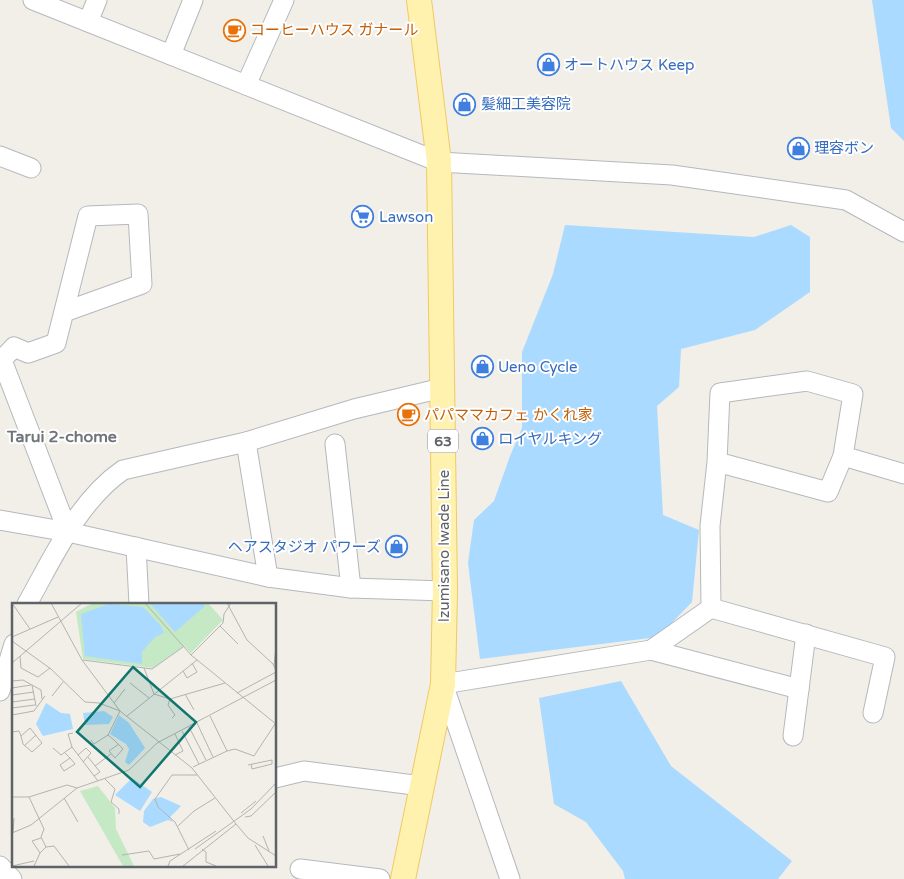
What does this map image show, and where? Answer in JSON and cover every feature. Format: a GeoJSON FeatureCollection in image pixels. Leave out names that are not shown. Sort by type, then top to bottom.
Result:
{"type":"FeatureCollection","features":[{"type":"Feature","properties":{"kind":"main road","name":"Izumisano Iwade Line"},"geometry":{"type":"LineString","coordinates":[[403,879],[443,684],[445,591],[439,162],[419,0]]}},
{"type":"Feature","properties":{"kind":"street"},"geometry":{"type":"LineString","coordinates":[[33,0],[439,162],[672,175],[846,200],[904,232]]}},
{"type":"Feature","properties":{"kind":"street"},"geometry":{"type":"LineString","coordinates":[[88,22],[97,0]]}},
{"type":"Feature","properties":{"kind":"street"},"geometry":{"type":"LineString","coordinates":[[171,55],[193,0]]}},
{"type":"Feature","properties":{"kind":"street"},"geometry":{"type":"LineString","coordinates":[[246,85],[284,0]]}},
{"type":"Feature","properties":{"kind":"street"},"geometry":{"type":"LineString","coordinates":[[0,156],[31,168]]}},
{"type":"Feature","properties":{"kind":"street"},"geometry":{"type":"LineString","coordinates":[[64,312],[142,284],[138,214],[88,216],[56,343],[28,353],[14,347],[0,364],[5,368],[68,532]]}},
{"type":"Feature","properties":{"kind":"street"},"geometry":{"type":"LineString","coordinates":[[711,608],[710,526],[717,462],[720,393],[807,380],[853,394],[843,456],[828,492],[717,462]]}},
{"type":"Feature","properties":{"kind":"street"},"geometry":{"type":"LineString","coordinates":[[28,603],[68,532],[92,498],[109,480],[123,470],[246,442],[354,409],[442,388]]}},
{"type":"Feature","properties":{"kind":"street"},"geometry":{"type":"LineString","coordinates":[[246,442],[268,577]]}},
{"type":"Feature","properties":{"kind":"street"},"geometry":{"type":"LineString","coordinates":[[335,444],[351,588]]}},
{"type":"Feature","properties":{"kind":"street"},"geometry":{"type":"LineString","coordinates":[[843,456],[904,474]]}},
{"type":"Feature","properties":{"kind":"street"},"geometry":{"type":"LineString","coordinates":[[0,520],[68,532],[268,577],[351,588],[445,591]]}},
{"type":"Feature","properties":{"kind":"street"},"geometry":{"type":"LineString","coordinates":[[136,547],[140,603]]}},
{"type":"Feature","properties":{"kind":"street"},"geometry":{"type":"LineString","coordinates":[[711,608],[885,656],[873,714]]}},
{"type":"Feature","properties":{"kind":"street"},"geometry":{"type":"LineString","coordinates":[[651,650],[711,608]]}},
{"type":"Feature","properties":{"kind":"street"},"geometry":{"type":"LineString","coordinates":[[793,736],[806,634]]}},
{"type":"Feature","properties":{"kind":"street"},"geometry":{"type":"LineString","coordinates":[[510,879],[443,684],[651,650],[799,689]]}},
{"type":"Feature","properties":{"kind":"street"},"geometry":{"type":"LineString","coordinates":[[0,692],[12,651]]}},
{"type":"Feature","properties":{"kind":"street"},"geometry":{"type":"LineString","coordinates":[[276,778],[304,771],[422,786]]}},
{"type":"Feature","properties":{"kind":"street"},"geometry":{"type":"LineString","coordinates":[[0,866],[12,879]]}},
{"type":"Feature","properties":{"kind":"street"},"geometry":{"type":"LineString","coordinates":[[300,868],[380,879]]}},
{"type":"Feature","properties":{"kind":"water"},"geometry":{"type":"Polygon","coordinates":[[[872,0],[904,0],[904,141],[891,128],[872,0]]]}},
{"type":"Feature","properties":{"kind":"water"},"geometry":{"type":"Polygon","coordinates":[[[565,225],[754,237],[791,225],[810,237],[810,292],[755,330],[681,349],[679,387],[657,406],[663,515],[699,530],[692,602],[658,637],[480,659],[468,563],[474,520],[494,501],[522,428],[522,352],[553,274],[565,225]]]}},
{"type":"Feature","properties":{"kind":"water"},"geometry":{"type":"Polygon","coordinates":[[[621,681],[671,766],[792,861],[778,879],[625,879],[623,871],[586,822],[554,804],[539,698],[621,681]]]}},
{"type":"Feature","properties":{"kind":"place","name":"コーヒーハウス ガナール"},"geometry":{"type":"Point","coordinates":[234,30]}},
{"type":"Feature","properties":{"kind":"place","name":"オートハウス Keep"},"geometry":{"type":"Point","coordinates":[548,65]}},
{"type":"Feature","properties":{"kind":"place","name":"髪細工美容院"},"geometry":{"type":"Point","coordinates":[465,104]}},
{"type":"Feature","properties":{"kind":"place","name":"理容ボン"},"geometry":{"type":"Point","coordinates":[798,148]}},
{"type":"Feature","properties":{"kind":"place","name":"Lawson"},"geometry":{"type":"Point","coordinates":[363,217]}},
{"type":"Feature","properties":{"kind":"place","name":"Ueno Cycle"},"geometry":{"type":"Point","coordinates":[482,367]}},
{"type":"Feature","properties":{"kind":"place","name":"パパママカフェ かくれ家"},"geometry":{"type":"Point","coordinates":[408,415]}},
{"type":"Feature","properties":{"kind":"place","name":"ロイヤルキング"},"geometry":{"type":"Point","coordinates":[482,439]}},
{"type":"Feature","properties":{"kind":"place","name":"ヘアスタジオ パワーズ"},"geometry":{"type":"Point","coordinates":[397,547]}},
{"type":"Feature","properties":{"kind":"district","name":"Tarui 2-chome"},"geometry":{"type":"Point","coordinates":[62,436]}}]}
